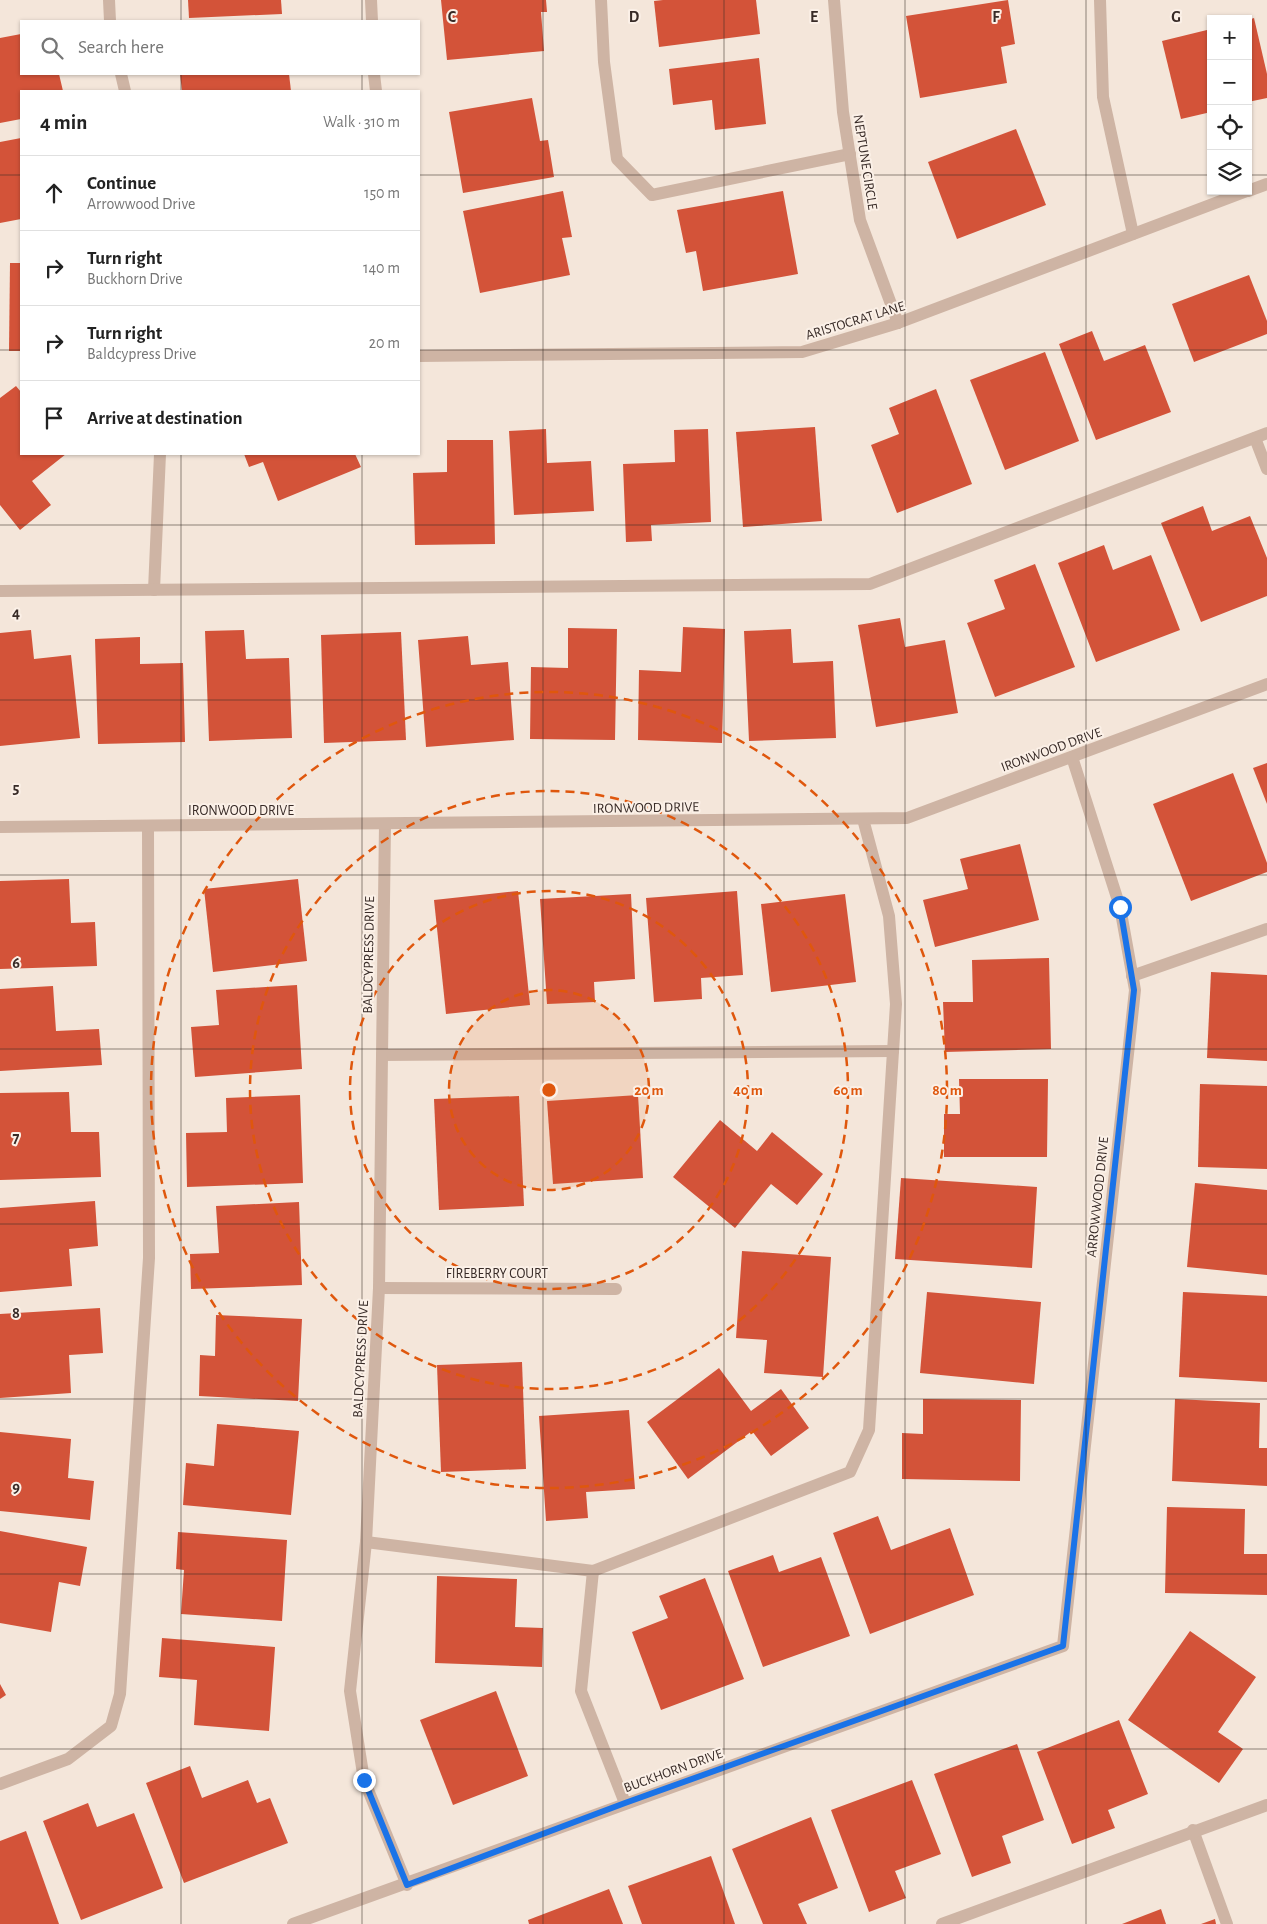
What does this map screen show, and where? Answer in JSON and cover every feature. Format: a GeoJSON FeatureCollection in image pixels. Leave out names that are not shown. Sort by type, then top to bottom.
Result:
{"type":"FeatureCollection","features":[{"type":"Feature","properties":{"kind":"street"},"geometry":{"type":"LineString","coordinates":[[109,0],[110,20]]}},
{"type":"Feature","properties":{"kind":"street"},"geometry":{"type":"LineString","coordinates":[[371,0],[372,20]]}},
{"type":"Feature","properties":{"kind":"street"},"geometry":{"type":"LineString","coordinates":[[601,0],[604,62],[617,159],[652,195],[850,154]]}},
{"type":"Feature","properties":{"kind":"street","name":"NEPTUNE CIRCLE"},"geometry":{"type":"LineString","coordinates":[[834,0],[843,112],[860,220],[898,323]]}},
{"type":"Feature","properties":{"kind":"street"},"geometry":{"type":"LineString","coordinates":[[1100,0],[1103,97],[1133,234]]}},
{"type":"Feature","properties":{"kind":"street"},"geometry":{"type":"LineString","coordinates":[[121,75],[125,90]]}},
{"type":"Feature","properties":{"kind":"street"},"geometry":{"type":"LineString","coordinates":[[374,75],[376,90]]}},
{"type":"Feature","properties":{"kind":"street","name":"ARISTOCRAT LANE"},"geometry":{"type":"LineString","coordinates":[[1252,190],[1267,184]]}},
{"type":"Feature","properties":{"kind":"street","name":"ARISTOCRAT LANE"},"geometry":{"type":"LineString","coordinates":[[420,356],[802,352],[898,323],[1237,195]]}},
{"type":"Feature","properties":{"kind":"street"},"geometry":{"type":"LineString","coordinates":[[0,591],[870,584],[1261,435],[1267,469]]}},
{"type":"Feature","properties":{"kind":"street"},"geometry":{"type":"LineString","coordinates":[[154,590],[160,455]]}},
{"type":"Feature","properties":{"kind":"street","name":"IRONWOOD DRIVE"},"geometry":{"type":"LineString","coordinates":[[0,827],[907,818],[1267,684]]}},
{"type":"Feature","properties":{"kind":"street","name":"ARROWWOOD DRIVE"},"geometry":{"type":"LineString","coordinates":[[1063,1646],[1134,999],[1120,907],[1072,757]]}},
{"type":"Feature","properties":{"kind":"street"},"geometry":{"type":"LineString","coordinates":[[366,1542],[593,1571],[850,1472],[869,1430],[896,1004],[889,916],[863,819]]}},
{"type":"Feature","properties":{"kind":"street","name":"BALDCYPRESS DRIVE"},"geometry":{"type":"LineString","coordinates":[[385,824],[379,1288],[366,1542],[350,1691],[364,1780],[407,1885]]}},
{"type":"Feature","properties":{"kind":"street"},"geometry":{"type":"LineString","coordinates":[[0,1784],[68,1759],[111,1726],[120,1694],[149,1258],[148,826]]}},
{"type":"Feature","properties":{"kind":"street"},"geometry":{"type":"LineString","coordinates":[[1132,976],[1267,929]]}},
{"type":"Feature","properties":{"kind":"street"},"geometry":{"type":"LineString","coordinates":[[382,1056],[893,1052]]}},
{"type":"Feature","properties":{"kind":"street","name":"FIREBERRY COURT"},"geometry":{"type":"LineString","coordinates":[[379,1288],[616,1288]]}},
{"type":"Feature","properties":{"kind":"street"},"geometry":{"type":"LineString","coordinates":[[593,1571],[581,1690],[625,1803]]}},
{"type":"Feature","properties":{"kind":"street","name":"BUCKHORN DRIVE"},"geometry":{"type":"LineString","coordinates":[[293,1924],[407,1885],[625,1803],[1063,1646]]}},
{"type":"Feature","properties":{"kind":"street"},"geometry":{"type":"LineString","coordinates":[[942,1924],[1193,1830],[1267,1805]]}},
{"type":"Feature","properties":{"kind":"street"},"geometry":{"type":"LineString","coordinates":[[1193,1830],[1227,1924]]}},
{"type":"Feature","properties":{"kind":"building"},"geometry":{"type":"Polygon","coordinates":[[[188,0],[281,0],[282,14],[189,18],[188,0]]]}},
{"type":"Feature","properties":{"kind":"building"},"geometry":{"type":"Polygon","coordinates":[[[441,0],[546,0],[547,12],[541,12],[544,51],[447,60],[441,0]]]}},
{"type":"Feature","properties":{"kind":"building"},"geometry":{"type":"Polygon","coordinates":[[[756,0],[760,34],[659,47],[654,1],[756,0]]]}},
{"type":"Feature","properties":{"kind":"building"},"geometry":{"type":"Polygon","coordinates":[[[1008,0],[1015,44],[1001,47],[1007,83],[920,98],[906,16],[1008,0]]]}},
{"type":"Feature","properties":{"kind":"building"},"geometry":{"type":"Polygon","coordinates":[[[1254,18],[1267,74],[1267,98],[1252,101],[1252,60],[1252,19],[1254,18]]]}},
{"type":"Feature","properties":{"kind":"building"},"geometry":{"type":"Polygon","coordinates":[[[1207,30],[1207,113],[1181,119],[1162,41],[1207,30]]]}},
{"type":"Feature","properties":{"kind":"building"},"geometry":{"type":"Polygon","coordinates":[[[20,34],[20,75],[59,75],[63,90],[20,90],[20,119],[0,123],[0,38],[20,34]]]}},
{"type":"Feature","properties":{"kind":"building"},"geometry":{"type":"Polygon","coordinates":[[[759,58],[766,124],[715,130],[712,100],[673,105],[669,69],[759,58]]]}},
{"type":"Feature","properties":{"kind":"building"},"geometry":{"type":"Polygon","coordinates":[[[180,75],[289,75],[291,90],[182,90],[180,75]]]}},
{"type":"Feature","properties":{"kind":"building"},"geometry":{"type":"Polygon","coordinates":[[[532,98],[540,141],[548,140],[554,177],[463,193],[449,112],[532,98]]]}},
{"type":"Feature","properties":{"kind":"building"},"geometry":{"type":"Polygon","coordinates":[[[1016,129],[1046,205],[957,239],[928,162],[1016,129]]]}},
{"type":"Feature","properties":{"kind":"building"},"geometry":{"type":"Polygon","coordinates":[[[20,138],[20,219],[0,223],[0,142],[20,138]]]}},
{"type":"Feature","properties":{"kind":"building"},"geometry":{"type":"Polygon","coordinates":[[[563,191],[572,237],[562,238],[570,275],[480,293],[463,211],[563,191]]]}},
{"type":"Feature","properties":{"kind":"building"},"geometry":{"type":"Polygon","coordinates":[[[783,191],[798,274],[703,291],[696,251],[686,253],[677,210],[783,191]]]}},
{"type":"Feature","properties":{"kind":"building"},"geometry":{"type":"Polygon","coordinates":[[[10,263],[20,263],[20,351],[9,351],[10,263]]]}},
{"type":"Feature","properties":{"kind":"building"},"geometry":{"type":"Polygon","coordinates":[[[1249,275],[1267,321],[1267,334],[1194,362],[1172,304],[1249,275]]]}},
{"type":"Feature","properties":{"kind":"building"},"geometry":{"type":"Polygon","coordinates":[[[1092,331],[1104,361],[1145,345],[1171,412],[1096,440],[1059,344],[1092,331]]]}},
{"type":"Feature","properties":{"kind":"building"},"geometry":{"type":"Polygon","coordinates":[[[1045,352],[1079,441],[1005,470],[970,380],[1045,352]]]}},
{"type":"Feature","properties":{"kind":"building"},"geometry":{"type":"Polygon","coordinates":[[[16,386],[20,391],[20,455],[65,455],[32,481],[51,505],[20,530],[0,505],[0,398],[16,386]]]}},
{"type":"Feature","properties":{"kind":"building"},"geometry":{"type":"Polygon","coordinates":[[[936,389],[972,484],[897,513],[871,445],[899,434],[889,408],[936,389]]]}},
{"type":"Feature","properties":{"kind":"building"},"geometry":{"type":"Polygon","coordinates":[[[815,427],[822,521],[743,527],[736,432],[815,427]]]}},
{"type":"Feature","properties":{"kind":"building"},"geometry":{"type":"Polygon","coordinates":[[[546,429],[547,463],[591,461],[594,511],[514,515],[509,431],[546,429]]]}},
{"type":"Feature","properties":{"kind":"building"},"geometry":{"type":"Polygon","coordinates":[[[708,429],[711,522],[651,525],[652,541],[626,542],[623,464],[675,462],[674,430],[708,429]]]}},
{"type":"Feature","properties":{"kind":"building"},"geometry":{"type":"Polygon","coordinates":[[[447,440],[493,440],[495,544],[415,545],[413,473],[447,472],[447,440]]]}},
{"type":"Feature","properties":{"kind":"building"},"geometry":{"type":"Polygon","coordinates":[[[244,455],[355,455],[361,467],[278,501],[263,462],[249,467],[244,455]]]}},
{"type":"Feature","properties":{"kind":"building"},"geometry":{"type":"Polygon","coordinates":[[[1203,506],[1212,531],[1250,516],[1267,558],[1267,596],[1201,622],[1161,523],[1203,506]]]}},
{"type":"Feature","properties":{"kind":"building"},"geometry":{"type":"Polygon","coordinates":[[[1104,545],[1113,570],[1151,555],[1180,630],[1096,662],[1058,563],[1104,545]]]}},
{"type":"Feature","properties":{"kind":"building"},"geometry":{"type":"Polygon","coordinates":[[[1035,564],[1075,667],[995,697],[967,623],[1005,609],[994,580],[1035,564]]]}},
{"type":"Feature","properties":{"kind":"building"},"geometry":{"type":"Polygon","coordinates":[[[900,618],[905,647],[945,640],[958,713],[876,727],[858,625],[900,618]]]}},
{"type":"Feature","properties":{"kind":"building"},"geometry":{"type":"Polygon","coordinates":[[[683,627],[725,629],[722,743],[638,740],[639,670],[681,672],[683,627]]]}},
{"type":"Feature","properties":{"kind":"building"},"geometry":{"type":"Polygon","coordinates":[[[568,628],[617,629],[615,740],[530,739],[531,667],[568,668],[568,628]]]}},
{"type":"Feature","properties":{"kind":"building"},"geometry":{"type":"Polygon","coordinates":[[[791,629],[793,663],[833,661],[836,738],[749,741],[744,631],[791,629]]]}},
{"type":"Feature","properties":{"kind":"building"},"geometry":{"type":"Polygon","coordinates":[[[31,630],[34,659],[71,655],[80,738],[0,746],[0,633],[31,630]]]}},
{"type":"Feature","properties":{"kind":"building"},"geometry":{"type":"Polygon","coordinates":[[[244,630],[246,659],[289,658],[292,738],[209,741],[205,631],[244,630]]]}},
{"type":"Feature","properties":{"kind":"building"},"geometry":{"type":"Polygon","coordinates":[[[401,632],[406,740],[324,743],[321,635],[401,632]]]}},
{"type":"Feature","properties":{"kind":"building"},"geometry":{"type":"Polygon","coordinates":[[[468,636],[471,665],[508,662],[514,740],[426,747],[418,640],[468,636]]]}},
{"type":"Feature","properties":{"kind":"building"},"geometry":{"type":"Polygon","coordinates":[[[140,637],[140,664],[183,663],[185,742],[98,744],[95,639],[140,637]]]}},
{"type":"Feature","properties":{"kind":"building"},"geometry":{"type":"Polygon","coordinates":[[[1267,763],[1267,804],[1253,768],[1267,763]]]}},
{"type":"Feature","properties":{"kind":"building"},"geometry":{"type":"Polygon","coordinates":[[[1233,773],[1267,863],[1267,872],[1191,901],[1153,804],[1233,773]]]}},
{"type":"Feature","properties":{"kind":"building"},"geometry":{"type":"Polygon","coordinates":[[[1020,844],[1039,920],[935,947],[923,900],[968,889],[960,859],[1020,844]]]}},
{"type":"Feature","properties":{"kind":"building"},"geometry":{"type":"Polygon","coordinates":[[[69,879],[71,923],[95,922],[97,966],[0,969],[0,881],[69,879]]]}},
{"type":"Feature","properties":{"kind":"building"},"geometry":{"type":"Polygon","coordinates":[[[298,879],[307,961],[213,972],[204,889],[298,879]]]}},
{"type":"Feature","properties":{"kind":"building"},"geometry":{"type":"Polygon","coordinates":[[[518,891],[530,1005],[446,1014],[434,900],[518,891]]]}},
{"type":"Feature","properties":{"kind":"building"},"geometry":{"type":"Polygon","coordinates":[[[737,891],[743,975],[701,978],[702,999],[654,1002],[646,898],[737,891]]]}},
{"type":"Feature","properties":{"kind":"building"},"geometry":{"type":"Polygon","coordinates":[[[631,894],[635,979],[594,982],[595,1002],[547,1004],[540,899],[631,894]]]}},
{"type":"Feature","properties":{"kind":"building"},"geometry":{"type":"Polygon","coordinates":[[[845,894],[856,982],[771,992],[761,904],[845,894]]]}},
{"type":"Feature","properties":{"kind":"building"},"geometry":{"type":"Polygon","coordinates":[[[1049,958],[1051,1049],[945,1052],[943,1002],[973,1002],[972,960],[1049,958]]]}},
{"type":"Feature","properties":{"kind":"building"},"geometry":{"type":"Polygon","coordinates":[[[1211,972],[1267,975],[1267,1061],[1207,1058],[1211,972]]]}},
{"type":"Feature","properties":{"kind":"building"},"geometry":{"type":"Polygon","coordinates":[[[297,985],[302,1069],[195,1077],[191,1027],[219,1025],[216,990],[297,985]]]}},
{"type":"Feature","properties":{"kind":"building"},"geometry":{"type":"Polygon","coordinates":[[[53,986],[56,1031],[99,1029],[102,1065],[0,1071],[0,989],[53,986]]]}},
{"type":"Feature","properties":{"kind":"building"},"geometry":{"type":"Polygon","coordinates":[[[959,1079],[1048,1079],[1047,1157],[944,1157],[944,1114],[960,1114],[959,1079]]]}},
{"type":"Feature","properties":{"kind":"building"},"geometry":{"type":"Polygon","coordinates":[[[1200,1084],[1267,1086],[1267,1169],[1198,1167],[1200,1084]]]}},
{"type":"Feature","properties":{"kind":"building"},"geometry":{"type":"Polygon","coordinates":[[[69,1092],[71,1132],[99,1132],[101,1177],[0,1180],[0,1093],[69,1092]]]}},
{"type":"Feature","properties":{"kind":"building"},"geometry":{"type":"Polygon","coordinates":[[[300,1095],[303,1183],[187,1187],[186,1133],[227,1132],[226,1098],[300,1095]]]}},
{"type":"Feature","properties":{"kind":"building"},"geometry":{"type":"Polygon","coordinates":[[[638,1095],[643,1178],[553,1184],[547,1101],[638,1095]]]}},
{"type":"Feature","properties":{"kind":"building"},"geometry":{"type":"Polygon","coordinates":[[[519,1096],[524,1206],[439,1210],[434,1099],[519,1096]]]}},
{"type":"Feature","properties":{"kind":"building"},"geometry":{"type":"Polygon","coordinates":[[[720,1120],[757,1151],[772,1132],[823,1174],[797,1205],[771,1184],[735,1228],[673,1177],[720,1120]]]}},
{"type":"Feature","properties":{"kind":"building"},"geometry":{"type":"Polygon","coordinates":[[[901,1178],[1037,1187],[1032,1268],[895,1259],[901,1178]]]}},
{"type":"Feature","properties":{"kind":"building"},"geometry":{"type":"Polygon","coordinates":[[[1195,1183],[1267,1190],[1267,1275],[1187,1267],[1195,1183]]]}},
{"type":"Feature","properties":{"kind":"building"},"geometry":{"type":"Polygon","coordinates":[[[95,1201],[98,1246],[69,1249],[72,1286],[0,1292],[0,1208],[95,1201]]]}},
{"type":"Feature","properties":{"kind":"building"},"geometry":{"type":"Polygon","coordinates":[[[299,1202],[302,1285],[191,1289],[190,1254],[219,1253],[216,1206],[299,1202]]]}},
{"type":"Feature","properties":{"kind":"building"},"geometry":{"type":"Polygon","coordinates":[[[742,1251],[831,1257],[823,1377],[764,1373],[767,1340],[736,1338],[742,1251]]]}},
{"type":"Feature","properties":{"kind":"building"},"geometry":{"type":"Polygon","coordinates":[[[927,1292],[1041,1302],[1034,1384],[920,1373],[927,1292]]]}},
{"type":"Feature","properties":{"kind":"building"},"geometry":{"type":"Polygon","coordinates":[[[1183,1292],[1267,1296],[1267,1382],[1179,1377],[1183,1292]]]}},
{"type":"Feature","properties":{"kind":"building"},"geometry":{"type":"Polygon","coordinates":[[[100,1308],[103,1353],[69,1355],[71,1393],[0,1398],[0,1314],[100,1308]]]}},
{"type":"Feature","properties":{"kind":"building"},"geometry":{"type":"Polygon","coordinates":[[[216,1315],[302,1319],[298,1401],[199,1396],[200,1355],[215,1356],[216,1315]]]}},
{"type":"Feature","properties":{"kind":"building"},"geometry":{"type":"Polygon","coordinates":[[[522,1362],[526,1469],[441,1472],[437,1365],[522,1362]]]}},
{"type":"Feature","properties":{"kind":"building"},"geometry":{"type":"Polygon","coordinates":[[[719,1368],[751,1411],[781,1389],[809,1428],[771,1456],[752,1431],[688,1479],[647,1422],[719,1368]]]}},
{"type":"Feature","properties":{"kind":"building"},"geometry":{"type":"Polygon","coordinates":[[[923,1399],[1021,1400],[1020,1481],[902,1479],[902,1433],[923,1434],[923,1399]]]}},
{"type":"Feature","properties":{"kind":"building"},"geometry":{"type":"Polygon","coordinates":[[[1175,1399],[1260,1403],[1259,1448],[1267,1448],[1267,1486],[1172,1481],[1175,1399]]]}},
{"type":"Feature","properties":{"kind":"building"},"geometry":{"type":"Polygon","coordinates":[[[629,1410],[635,1489],[586,1492],[588,1518],[546,1521],[539,1416],[629,1410]]]}},
{"type":"Feature","properties":{"kind":"building"},"geometry":{"type":"Polygon","coordinates":[[[217,1424],[299,1431],[291,1515],[183,1505],[186,1463],[214,1466],[217,1424]]]}},
{"type":"Feature","properties":{"kind":"building"},"geometry":{"type":"Polygon","coordinates":[[[0,1432],[71,1439],[68,1478],[94,1481],[90,1520],[0,1511],[0,1432]]]}},
{"type":"Feature","properties":{"kind":"building"},"geometry":{"type":"Polygon","coordinates":[[[1167,1507],[1245,1509],[1244,1554],[1267,1554],[1267,1595],[1165,1593],[1167,1507]]]}},
{"type":"Feature","properties":{"kind":"building"},"geometry":{"type":"Polygon","coordinates":[[[878,1516],[891,1550],[950,1528],[974,1595],[870,1634],[833,1533],[878,1516]]]}},
{"type":"Feature","properties":{"kind":"building"},"geometry":{"type":"Polygon","coordinates":[[[0,1531],[87,1547],[80,1586],[59,1582],[51,1632],[0,1623],[0,1531]]]}},
{"type":"Feature","properties":{"kind":"building"},"geometry":{"type":"Polygon","coordinates":[[[178,1532],[287,1540],[282,1621],[181,1614],[184,1570],[176,1569],[178,1532]]]}},
{"type":"Feature","properties":{"kind":"building"},"geometry":{"type":"Polygon","coordinates":[[[773,1555],[779,1572],[821,1557],[850,1636],[763,1667],[728,1571],[773,1555]]]}},
{"type":"Feature","properties":{"kind":"building"},"geometry":{"type":"Polygon","coordinates":[[[437,1576],[517,1579],[515,1627],[543,1628],[542,1667],[435,1663],[437,1576]]]}},
{"type":"Feature","properties":{"kind":"building"},"geometry":{"type":"Polygon","coordinates":[[[705,1578],[744,1679],[661,1710],[632,1632],[668,1618],[659,1596],[705,1578]]]}},
{"type":"Feature","properties":{"kind":"building"},"geometry":{"type":"Polygon","coordinates":[[[1190,1631],[1256,1677],[1218,1732],[1243,1749],[1219,1783],[1128,1720],[1190,1631]]]}},
{"type":"Feature","properties":{"kind":"building"},"geometry":{"type":"Polygon","coordinates":[[[162,1638],[275,1647],[269,1731],[194,1725],[197,1680],[159,1677],[162,1638]]]}},
{"type":"Feature","properties":{"kind":"building"},"geometry":{"type":"Polygon","coordinates":[[[0,1684],[6,1695],[0,1699],[0,1684]]]}},
{"type":"Feature","properties":{"kind":"building"},"geometry":{"type":"Polygon","coordinates":[[[496,1691],[528,1776],[453,1805],[420,1720],[496,1691]]]}},
{"type":"Feature","properties":{"kind":"building"},"geometry":{"type":"Polygon","coordinates":[[[1119,1720],[1148,1794],[1108,1810],[1115,1828],[1072,1844],[1037,1752],[1119,1720]]]}},
{"type":"Feature","properties":{"kind":"building"},"geometry":{"type":"Polygon","coordinates":[[[1017,1744],[1044,1820],[1002,1836],[1011,1863],[972,1877],[934,1774],[1017,1744]]]}},
{"type":"Feature","properties":{"kind":"building"},"geometry":{"type":"Polygon","coordinates":[[[190,1766],[202,1798],[248,1780],[257,1803],[270,1798],[288,1843],[184,1883],[146,1783],[190,1766]]]}},
{"type":"Feature","properties":{"kind":"building"},"geometry":{"type":"Polygon","coordinates":[[[912,1780],[941,1854],[895,1871],[906,1898],[869,1912],[831,1810],[912,1780]]]}},
{"type":"Feature","properties":{"kind":"building"},"geometry":{"type":"Polygon","coordinates":[[[88,1803],[97,1827],[134,1813],[163,1888],[81,1920],[43,1821],[88,1803]]]}},
{"type":"Feature","properties":{"kind":"building"},"geometry":{"type":"Polygon","coordinates":[[[811,1817],[838,1888],[798,1904],[807,1924],[763,1924],[732,1849],[811,1817]]]}},
{"type":"Feature","properties":{"kind":"building"},"geometry":{"type":"Polygon","coordinates":[[[26,1831],[59,1924],[0,1924],[0,1841],[26,1831]]]}},
{"type":"Feature","properties":{"kind":"building"},"geometry":{"type":"Polygon","coordinates":[[[711,1856],[735,1924],[642,1924],[628,1886],[711,1856]]]}},
{"type":"Feature","properties":{"kind":"building"},"geometry":{"type":"Polygon","coordinates":[[[609,1889],[623,1924],[529,1924],[528,1920],[609,1889]]]}},
{"type":"Feature","properties":{"kind":"building"},"geometry":{"type":"Polygon","coordinates":[[[1161,1909],[1166,1924],[1122,1924],[1161,1909]]]}},
{"type":"Feature","properties":{"kind":"building"},"geometry":{"type":"Polygon","coordinates":[[[1215,1919],[1216,1924],[1201,1924],[1215,1919]]]}},
{"type":"Feature","properties":{"kind":"route"},"geometry":{"type":"LineString","coordinates":[[364,1780],[407,1885],[625,1803],[1063,1646],[1134,990],[1120,907]]}}]}
